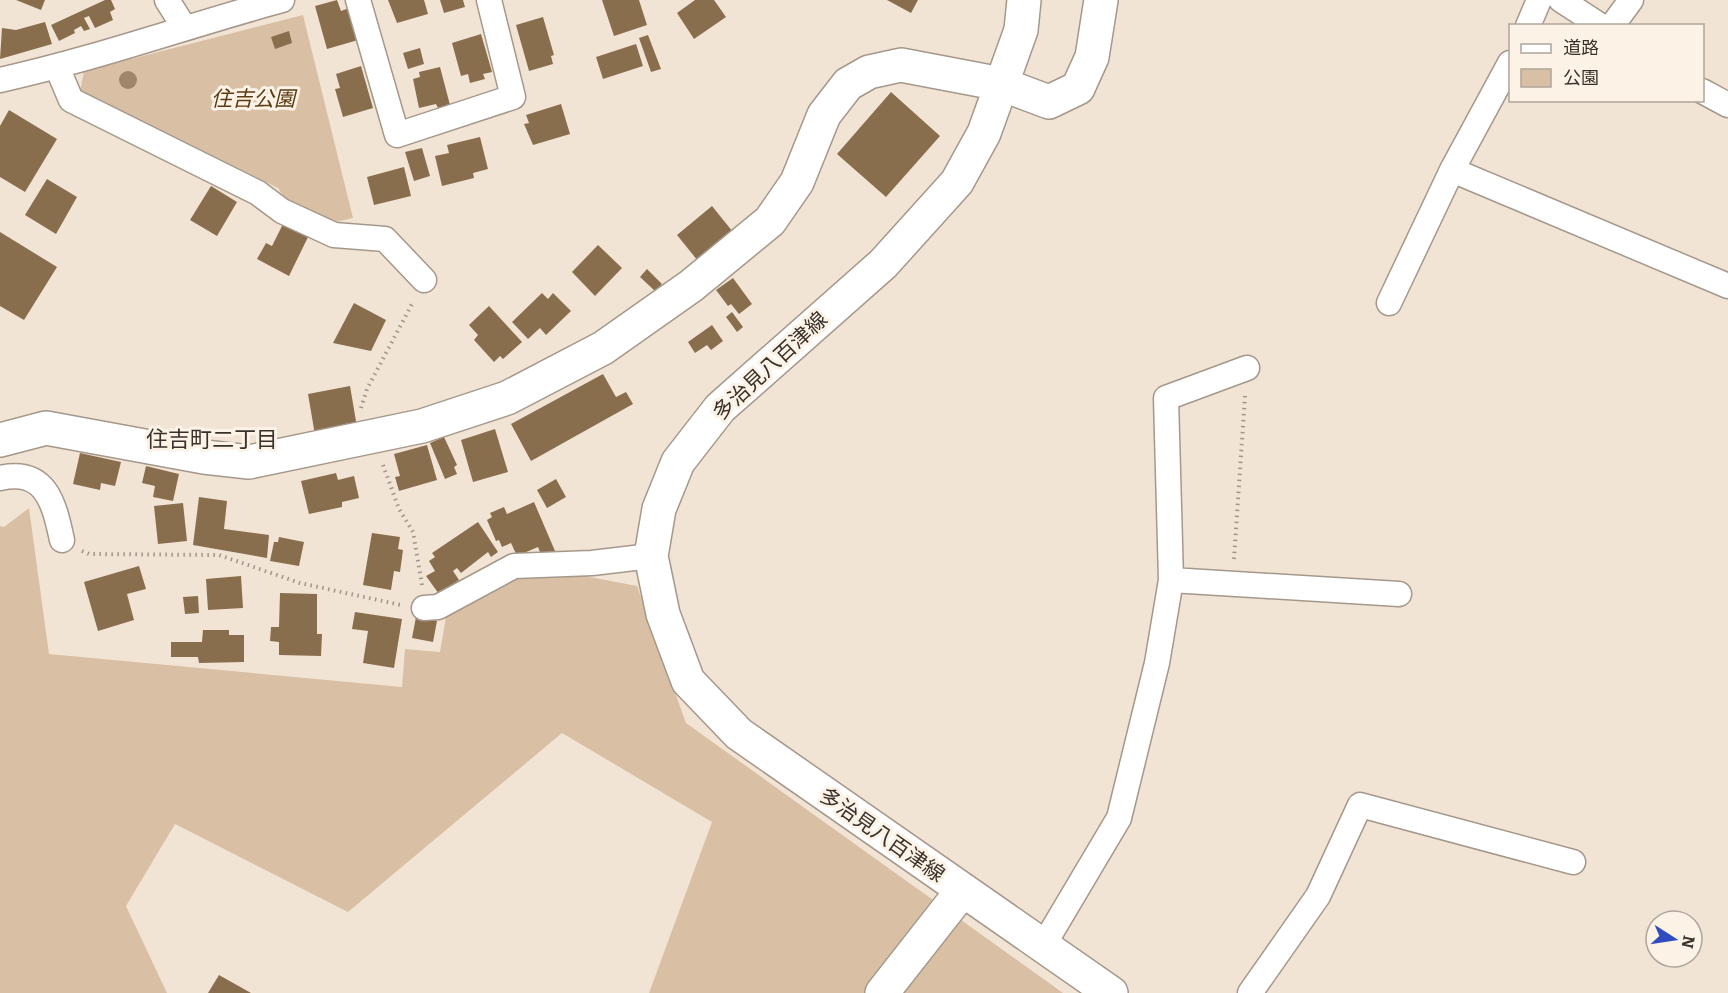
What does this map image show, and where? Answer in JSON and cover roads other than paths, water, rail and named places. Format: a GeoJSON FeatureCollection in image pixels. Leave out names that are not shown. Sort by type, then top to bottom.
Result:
{"type":"FeatureCollection","features":[{"type":"Feature","properties":{"kind":"street"},"geometry":{"type":"LineString","coordinates":[[167,0],[184,27]]}},
{"type":"Feature","properties":{"kind":"street"},"geometry":{"type":"LineString","coordinates":[[0,80],[57,68],[184,27],[282,0]]}},
{"type":"Feature","properties":{"kind":"street"},"geometry":{"type":"LineString","coordinates":[[358,0],[397,135],[513,97],[489,0]]}},
{"type":"Feature","properties":{"kind":"street","name":"多治見八百津線"},"geometry":{"type":"LineString","coordinates":[[1024,0],[1021,30],[984,132],[957,182],[883,264],[720,408],[678,462],[659,509],[651,556],[663,614],[688,681],[739,734],[1111,993]]}},
{"type":"Feature","properties":{"kind":"street"},"geometry":{"type":"LineString","coordinates":[[0,440],[46,428],[204,457],[249,462],[422,426],[507,398],[603,348],[691,286],[770,221],[797,182],[824,116],[848,84],[869,72],[901,65],[1001,84],[1049,102],[1078,88],[1092,57],[1101,0]]}},
{"type":"Feature","properties":{"kind":"street"},"geometry":{"type":"LineString","coordinates":[[1529,24],[1539,0]]}},
{"type":"Feature","properties":{"kind":"street"},"geometry":{"type":"LineString","coordinates":[[1561,0],[1598,24]]}},
{"type":"Feature","properties":{"kind":"street"},"geometry":{"type":"LineString","coordinates":[[1613,24],[1631,0]]}},
{"type":"Feature","properties":{"kind":"street"},"geometry":{"type":"LineString","coordinates":[[1389,303],[1452,170],[1509,65]]}},
{"type":"Feature","properties":{"kind":"street"},"geometry":{"type":"LineString","coordinates":[[57,68],[71,100],[258,193],[282,211],[334,235],[385,239],[424,280]]}},
{"type":"Feature","properties":{"kind":"street"},"geometry":{"type":"LineString","coordinates":[[1704,92],[1728,105]]}},
{"type":"Feature","properties":{"kind":"street"},"geometry":{"type":"LineString","coordinates":[[1452,170],[1728,286]]}},
{"type":"Feature","properties":{"kind":"street"},"geometry":{"type":"LineString","coordinates":[[1043,946],[1119,818],[1157,663],[1171,580],[1166,398],[1247,368]]}},
{"type":"Feature","properties":{"kind":"street"},"geometry":{"type":"LineString","coordinates":[[0,478],[23,476],[35,480],[56,508],[62,540]]}},
{"type":"Feature","properties":{"kind":"street"},"geometry":{"type":"LineString","coordinates":[[424,608],[438,607],[514,566],[592,563],[651,556]]}},
{"type":"Feature","properties":{"kind":"street"},"geometry":{"type":"LineString","coordinates":[[1171,580],[1399,594]]}},
{"type":"Feature","properties":{"kind":"street"},"geometry":{"type":"LineString","coordinates":[[1250,993],[1318,896],[1360,805],[1573,862]]}},
{"type":"Feature","properties":{"kind":"street"},"geometry":{"type":"LineString","coordinates":[[882,993],[962,891]]}},
{"type":"Feature","properties":{"kind":"district","name":"住吉町二丁目"},"geometry":{"type":"Point","coordinates":[212,439]}},
{"type":"Feature","properties":{"kind":"park label","name":"住吉公園"},"geometry":{"type":"Point","coordinates":[253,99]}}]}
